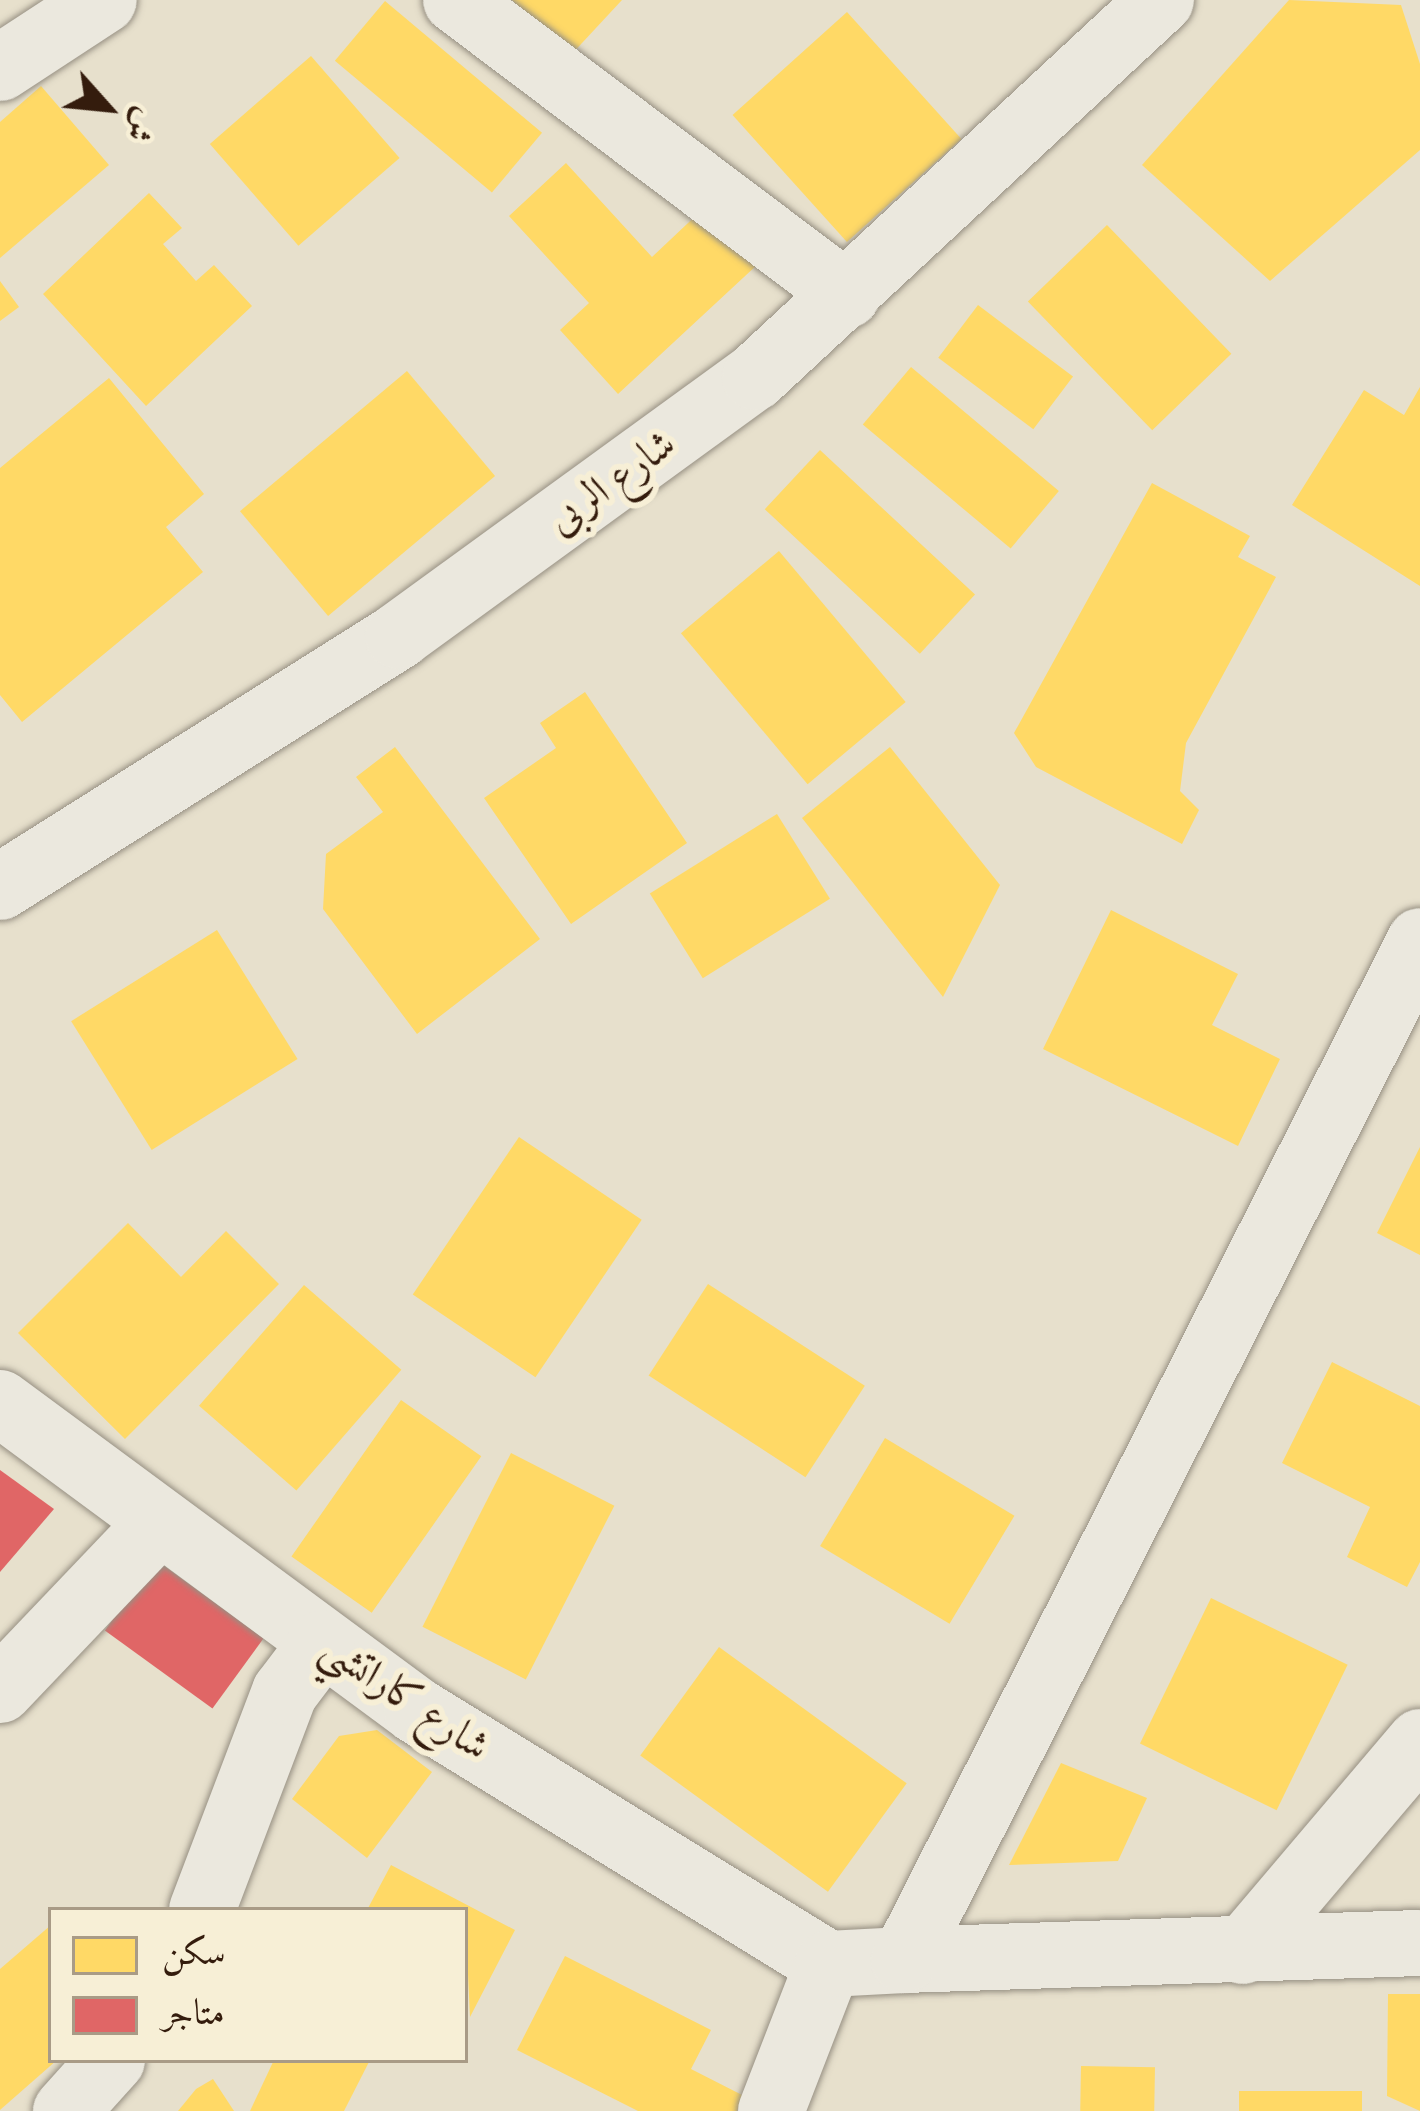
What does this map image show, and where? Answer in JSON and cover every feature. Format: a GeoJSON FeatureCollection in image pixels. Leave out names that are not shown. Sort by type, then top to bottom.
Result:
{"type":"FeatureCollection","features":[{"type":"Feature","properties":{"kind":"street"},"geometry":{"type":"LineString","coordinates":[[0,68],[104,0]]}},
{"type":"Feature","properties":{"kind":"street"},"geometry":{"type":"LineString","coordinates":[[456,0],[847,295]]}},
{"type":"Feature","properties":{"kind":"street","name":"شارع الربى"},"geometry":{"type":"LineString","coordinates":[[0,886],[574,513],[847,295],[1161,0]]}},
{"type":"Feature","properties":{"kind":"street"},"geometry":{"type":"LineString","coordinates":[[904,1960],[1420,941]]}},
{"type":"Feature","properties":{"kind":"street","name":"شارع كاراتشي"},"geometry":{"type":"LineString","coordinates":[[0,1403],[322,1642],[828,1964]]}},
{"type":"Feature","properties":{"kind":"street"},"geometry":{"type":"LineString","coordinates":[[0,1690],[158,1524]]}},
{"type":"Feature","properties":{"kind":"street"},"geometry":{"type":"LineString","coordinates":[[203,1907],[285,1692],[322,1642]]}},
{"type":"Feature","properties":{"kind":"street"},"geometry":{"type":"LineString","coordinates":[[1244,1951],[1420,1742]]}},
{"type":"Feature","properties":{"kind":"street"},"geometry":{"type":"LineString","coordinates":[[771,2111],[828,1964],[1420,1943]]}},
{"type":"Feature","properties":{"kind":"street"},"geometry":{"type":"LineString","coordinates":[[66,2111],[109,2063]]}},
{"type":"Feature","properties":{"kind":"building: سكن"},"geometry":{"type":"Polygon","coordinates":[[[512,0],[622,0],[569,57],[512,0]]]}},
{"type":"Feature","properties":{"kind":"building: سكن"},"geometry":{"type":"Polygon","coordinates":[[[1289,0],[1401,5],[1420,64],[1420,150],[1270,281],[1142,165],[1289,0]]]}},
{"type":"Feature","properties":{"kind":"building: سكن"},"geometry":{"type":"Polygon","coordinates":[[[385,1],[542,133],[492,193],[335,61],[385,1]]]}},
{"type":"Feature","properties":{"kind":"building: سكن"},"geometry":{"type":"Polygon","coordinates":[[[847,12],[961,139],[847,242],[733,115],[847,12]]]}},
{"type":"Feature","properties":{"kind":"building: سكن"},"geometry":{"type":"Polygon","coordinates":[[[311,56],[400,158],[298,246],[210,144],[311,56]]]}},
{"type":"Feature","properties":{"kind":"building: سكن"},"geometry":{"type":"Polygon","coordinates":[[[41,86],[109,165],[0,258],[0,122],[41,86]]]}},
{"type":"Feature","properties":{"kind":"building: سكن"},"geometry":{"type":"Polygon","coordinates":[[[566,163],[652,257],[705,207],[758,264],[618,394],[560,330],[589,303],[509,216],[566,163]]]}},
{"type":"Feature","properties":{"kind":"building: سكن"},"geometry":{"type":"Polygon","coordinates":[[[149,193],[182,228],[163,244],[196,281],[214,265],[252,306],[146,406],[43,294],[149,193]]]}},
{"type":"Feature","properties":{"kind":"building: سكن"},"geometry":{"type":"Polygon","coordinates":[[[1107,225],[1231,354],[1152,430],[1028,301],[1107,225]]]}},
{"type":"Feature","properties":{"kind":"building: سكن"},"geometry":{"type":"Polygon","coordinates":[[[0,281],[19,307],[0,321],[0,281]]]}},
{"type":"Feature","properties":{"kind":"building: سكن"},"geometry":{"type":"Polygon","coordinates":[[[978,305],[1073,377],[1033,429],[938,358],[978,305]]]}},
{"type":"Feature","properties":{"kind":"building: سكن"},"geometry":{"type":"Polygon","coordinates":[[[911,367],[1059,491],[1011,549],[863,424],[911,367]]]}},
{"type":"Feature","properties":{"kind":"building: سكن"},"geometry":{"type":"Polygon","coordinates":[[[407,371],[495,476],[328,616],[240,511],[407,371]]]}},
{"type":"Feature","properties":{"kind":"building: سكن"},"geometry":{"type":"Polygon","coordinates":[[[109,378],[204,494],[166,527],[203,572],[22,722],[0,695],[0,468],[109,378]]]}},
{"type":"Feature","properties":{"kind":"building: سكن"},"geometry":{"type":"Polygon","coordinates":[[[1420,387],[1420,586],[1292,505],[1364,390],[1404,415],[1420,387]]]}},
{"type":"Feature","properties":{"kind":"building: سكن"},"geometry":{"type":"Polygon","coordinates":[[[820,450],[975,595],[920,654],[765,509],[820,450]]]}},
{"type":"Feature","properties":{"kind":"building: سكن"},"geometry":{"type":"Polygon","coordinates":[[[1152,483],[1250,536],[1238,557],[1276,577],[1186,743],[1180,791],[1199,810],[1182,844],[1036,767],[1014,733],[1152,483]]]}},
{"type":"Feature","properties":{"kind":"building: سكن"},"geometry":{"type":"Polygon","coordinates":[[[779,551],[906,702],[808,784],[681,633],[779,551]]]}},
{"type":"Feature","properties":{"kind":"building: سكن"},"geometry":{"type":"Polygon","coordinates":[[[585,692],[687,843],[571,924],[484,798],[556,748],[540,723],[585,692]]]}},
{"type":"Feature","properties":{"kind":"building: سكن"},"geometry":{"type":"Polygon","coordinates":[[[395,747],[540,939],[417,1034],[323,909],[326,854],[383,812],[356,777],[395,747]]]}},
{"type":"Feature","properties":{"kind":"building: سكن"},"geometry":{"type":"Polygon","coordinates":[[[890,747],[1000,885],[943,997],[802,818],[890,747]]]}},
{"type":"Feature","properties":{"kind":"building: سكن"},"geometry":{"type":"Polygon","coordinates":[[[777,814],[830,899],[703,978],[650,893],[777,814]]]}},
{"type":"Feature","properties":{"kind":"building: سكن"},"geometry":{"type":"Polygon","coordinates":[[[1111,910],[1238,974],[1212,1025],[1280,1059],[1238,1146],[1043,1049],[1111,910]]]}},
{"type":"Feature","properties":{"kind":"building: سكن"},"geometry":{"type":"Polygon","coordinates":[[[217,930],[298,1059],[152,1150],[71,1021],[217,930]]]}},
{"type":"Feature","properties":{"kind":"building: سكن"},"geometry":{"type":"Polygon","coordinates":[[[519,1137],[642,1220],[535,1377],[413,1295],[519,1137]]]}},
{"type":"Feature","properties":{"kind":"building: سكن"},"geometry":{"type":"Polygon","coordinates":[[[1420,1147],[1420,1255],[1377,1233],[1420,1147]]]}},
{"type":"Feature","properties":{"kind":"building: سكن"},"geometry":{"type":"Polygon","coordinates":[[[128,1223],[181,1277],[226,1231],[279,1284],[125,1439],[18,1333],[128,1223]]]}},
{"type":"Feature","properties":{"kind":"building: سكن"},"geometry":{"type":"Polygon","coordinates":[[[708,1284],[865,1386],[805,1477],[649,1375],[708,1284]]]}},
{"type":"Feature","properties":{"kind":"building: سكن"},"geometry":{"type":"Polygon","coordinates":[[[304,1285],[401,1370],[296,1490],[199,1406],[304,1285]]]}},
{"type":"Feature","properties":{"kind":"building: سكن"},"geometry":{"type":"Polygon","coordinates":[[[1332,1362],[1420,1406],[1420,1562],[1407,1587],[1347,1557],[1370,1507],[1282,1463],[1332,1362]]]}},
{"type":"Feature","properties":{"kind":"building: سكن"},"geometry":{"type":"Polygon","coordinates":[[[401,1400],[481,1456],[372,1613],[291,1556],[401,1400]]]}},
{"type":"Feature","properties":{"kind":"building: سكن"},"geometry":{"type":"Polygon","coordinates":[[[885,1438],[1014,1516],[950,1624],[820,1546],[885,1438]]]}},
{"type":"Feature","properties":{"kind":"building: سكن"},"geometry":{"type":"Polygon","coordinates":[[[511,1453],[614,1506],[526,1679],[422,1627],[511,1453]]]}},
{"type":"Feature","properties":{"kind":"building: سكن"},"geometry":{"type":"Polygon","coordinates":[[[1211,1598],[1348,1665],[1277,1810],[1140,1744],[1211,1598]]]}},
{"type":"Feature","properties":{"kind":"building: سكن"},"geometry":{"type":"Polygon","coordinates":[[[719,1647],[907,1783],[828,1892],[640,1755],[719,1647]]]}},
{"type":"Feature","properties":{"kind":"building: سكن"},"geometry":{"type":"Polygon","coordinates":[[[377,1730],[432,1772],[367,1858],[292,1799],[339,1736],[377,1730]]]}},
{"type":"Feature","properties":{"kind":"building: سكن"},"geometry":{"type":"Polygon","coordinates":[[[1061,1763],[1147,1798],[1118,1861],[1009,1865],[1061,1763]]]}},
{"type":"Feature","properties":{"kind":"building: سكن"},"geometry":{"type":"Polygon","coordinates":[[[391,1865],[515,1930],[470,2017],[468,1907],[369,1907],[391,1865]]]}},
{"type":"Feature","properties":{"kind":"building: سكن"},"geometry":{"type":"Polygon","coordinates":[[[48,1928],[48,2063],[54,2063],[0,2110],[0,1969],[48,1928]]]}},
{"type":"Feature","properties":{"kind":"building: سكن"},"geometry":{"type":"Polygon","coordinates":[[[565,1956],[711,2030],[691,2069],[744,2096],[737,2111],[638,2111],[517,2050],[565,1956]]]}},
{"type":"Feature","properties":{"kind":"building: سكن"},"geometry":{"type":"Polygon","coordinates":[[[1388,1994],[1420,1994],[1420,2111],[1387,2096],[1388,1994]]]}},
{"type":"Feature","properties":{"kind":"building: سكن"},"geometry":{"type":"Polygon","coordinates":[[[273,2063],[368,2063],[344,2111],[250,2111],[273,2063]]]}},
{"type":"Feature","properties":{"kind":"building: سكن"},"geometry":{"type":"Polygon","coordinates":[[[1081,2066],[1155,2067],[1154,2111],[1080,2111],[1081,2066]]]}},
{"type":"Feature","properties":{"kind":"building: سكن"},"geometry":{"type":"Polygon","coordinates":[[[213,2079],[234,2111],[178,2111],[196,2089],[213,2079]]]}},
{"type":"Feature","properties":{"kind":"building: سكن"},"geometry":{"type":"Polygon","coordinates":[[[1239,2091],[1362,2091],[1362,2111],[1239,2111],[1239,2091]]]}},
{"type":"Feature","properties":{"kind":"building: متاجر"},"geometry":{"type":"Polygon","coordinates":[[[0,1470],[54,1509],[0,1572],[0,1470]]]}},
{"type":"Feature","properties":{"kind":"building: متاجر"},"geometry":{"type":"Polygon","coordinates":[[[156,1560],[264,1638],[212,1709],[105,1630],[156,1560]]]}}]}
